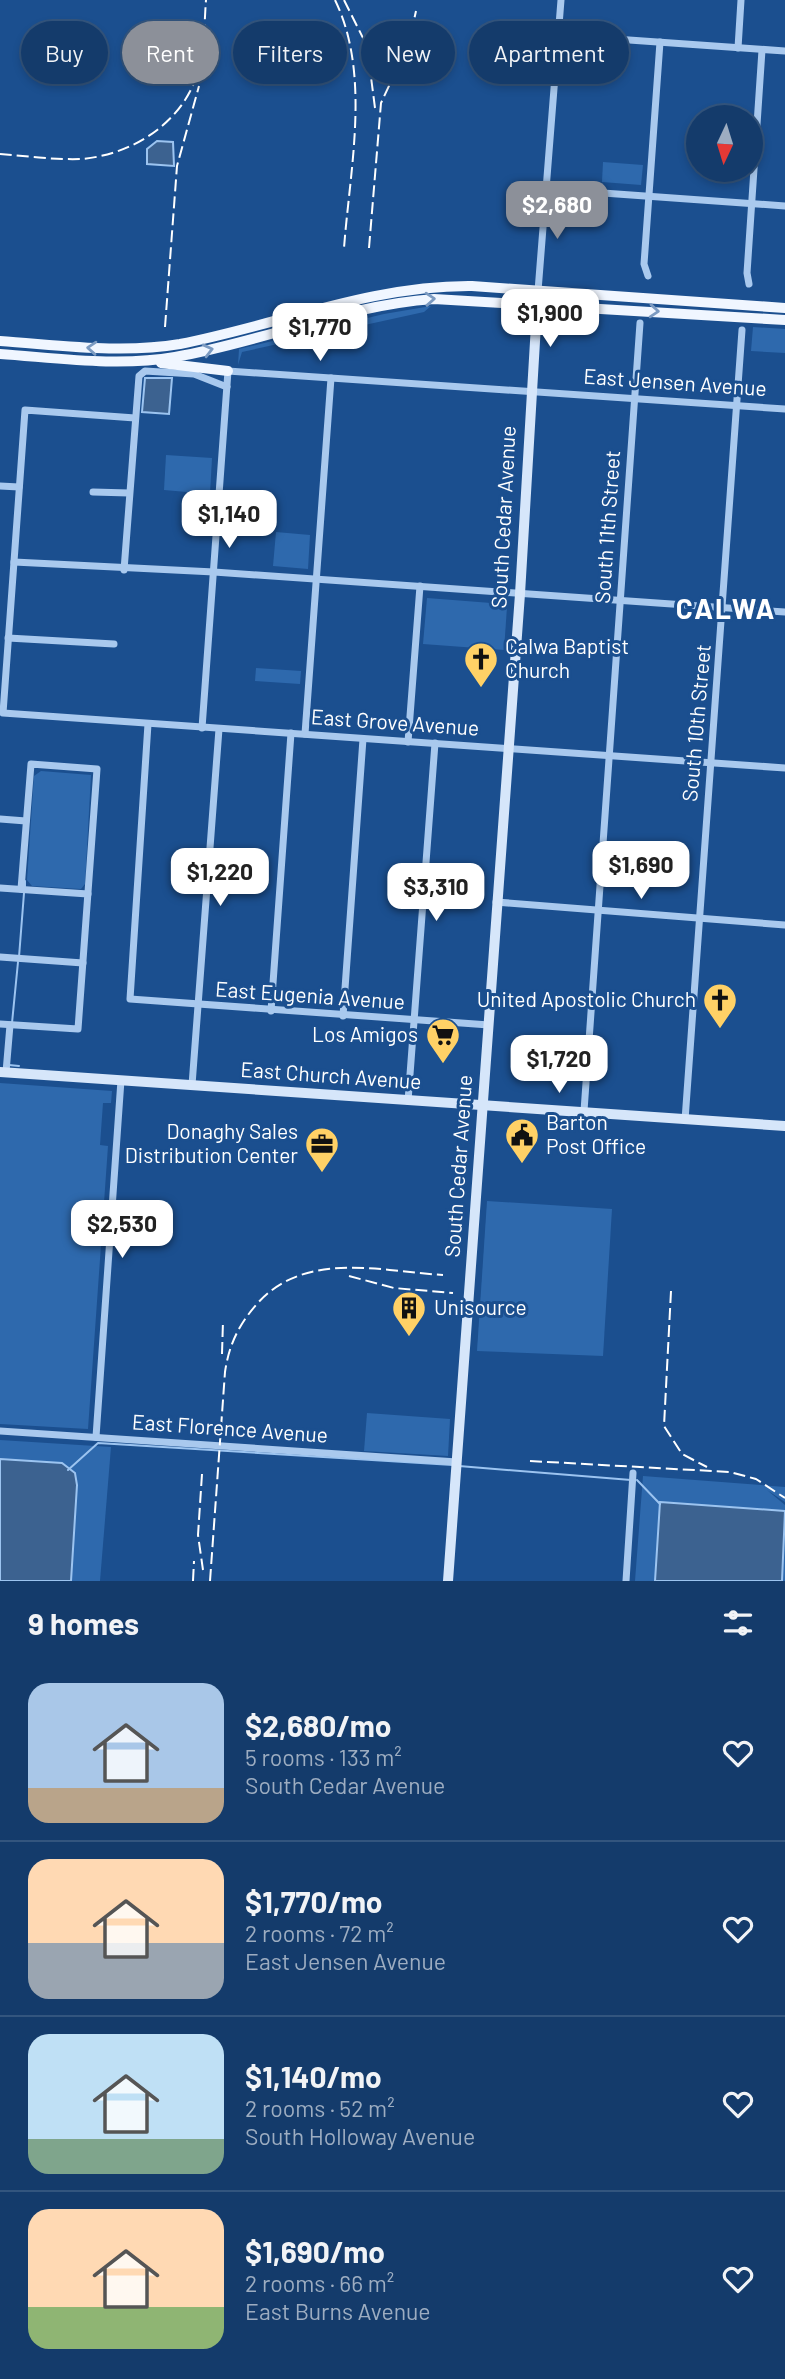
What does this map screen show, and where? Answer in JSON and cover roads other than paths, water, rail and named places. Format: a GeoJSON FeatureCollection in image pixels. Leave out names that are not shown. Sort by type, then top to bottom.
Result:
{"type":"FeatureCollection","features":[{"type":"Feature","properties":{"kind":"main road"},"geometry":{"type":"LineString","coordinates":[[0,341],[108,349],[160,347],[397,290],[461,286],[785,308]]}},
{"type":"Feature","properties":{"kind":"main road","name":"South Cedar Avenue"},"geometry":{"type":"LineString","coordinates":[[448,1581],[520,594],[538,291]]}},
{"type":"Feature","properties":{"kind":"main road"},"geometry":{"type":"LineString","coordinates":[[141,360],[191,354],[412,300],[471,299],[785,320]]}},
{"type":"Feature","properties":{"kind":"main road"},"geometry":{"type":"LineString","coordinates":[[0,354],[141,360],[228,371]]}},
{"type":"Feature","properties":{"kind":"main road","name":"East Church Avenue"},"geometry":{"type":"LineString","coordinates":[[3,1072],[785,1126]]}},
{"type":"Feature","properties":{"kind":"street","name":"South Cedar Avenue"},"geometry":{"type":"LineString","coordinates":[[560,21],[562,0]]}},
{"type":"Feature","properties":{"kind":"street"},"geometry":{"type":"LineString","coordinates":[[738,48],[741,0]]}},
{"type":"Feature","properties":{"kind":"street"},"geometry":{"type":"LineString","coordinates":[[629,40],[785,51]]}},
{"type":"Feature","properties":{"kind":"street"},"geometry":{"type":"LineString","coordinates":[[648,276],[645,264],[660,42]]}},
{"type":"Feature","properties":{"kind":"street"},"geometry":{"type":"LineString","coordinates":[[749,284],[747,272],[762,50]]}},
{"type":"Feature","properties":{"kind":"street","name":"South Cedar Avenue"},"geometry":{"type":"LineString","coordinates":[[538,291],[554,84]]}},
{"type":"Feature","properties":{"kind":"street"},"geometry":{"type":"LineString","coordinates":[[547,189],[785,206]]}},
{"type":"Feature","properties":{"kind":"street","name":"South 11th Street"},"geometry":{"type":"LineString","coordinates":[[584,1111],[607,754],[621,600],[640,323]]}},
{"type":"Feature","properties":{"kind":"street","name":"South 10th Street"},"geometry":{"type":"LineString","coordinates":[[685,1120],[742,330]]}},
{"type":"Feature","properties":{"kind":"street"},"geometry":{"type":"LineString","coordinates":[[124,570],[138,379],[145,371],[177,372],[201,376],[227,387]]}},
{"type":"Feature","properties":{"kind":"street"},"geometry":{"type":"LineString","coordinates":[[202,728],[228,371]]}},
{"type":"Feature","properties":{"kind":"street","name":"East Jensen Avenue"},"geometry":{"type":"LineString","coordinates":[[228,371],[785,409]]}},
{"type":"Feature","properties":{"kind":"street"},"geometry":{"type":"LineString","coordinates":[[306,734],[331,378]]}},
{"type":"Feature","properties":{"kind":"street"},"geometry":{"type":"LineString","coordinates":[[114,645],[8,638],[25,410],[135,418]]}},
{"type":"Feature","properties":{"kind":"street"},"geometry":{"type":"LineString","coordinates":[[0,486],[19,487]]}},
{"type":"Feature","properties":{"kind":"street"},"geometry":{"type":"LineString","coordinates":[[93,492],[128,493]]}},
{"type":"Feature","properties":{"kind":"street"},"geometry":{"type":"LineString","coordinates":[[14,562],[124,570],[214,572],[785,612]]}},
{"type":"Feature","properties":{"kind":"street"},"geometry":{"type":"LineString","coordinates":[[408,742],[420,586]]}},
{"type":"Feature","properties":{"kind":"street","name":"East Grove Avenue"},"geometry":{"type":"LineString","coordinates":[[8,638],[3,713],[785,768]]}},
{"type":"Feature","properties":{"kind":"street","name":"East Eugenia Avenue"},"geometry":{"type":"LineString","coordinates":[[148,724],[130,999],[489,1025]]}},
{"type":"Feature","properties":{"kind":"street"},"geometry":{"type":"LineString","coordinates":[[192,1085],[219,729]]}},
{"type":"Feature","properties":{"kind":"street"},"geometry":{"type":"LineString","coordinates":[[271,1011],[291,733]]}},
{"type":"Feature","properties":{"kind":"street"},"geometry":{"type":"LineString","coordinates":[[343,1016],[363,738]]}},
{"type":"Feature","properties":{"kind":"street"},"geometry":{"type":"LineString","coordinates":[[408,1101],[435,743]]}},
{"type":"Feature","properties":{"kind":"street"},"geometry":{"type":"LineString","coordinates":[[0,1024],[78,1029],[97,769],[30,764],[21,889]]}},
{"type":"Feature","properties":{"kind":"street"},"geometry":{"type":"LineString","coordinates":[[0,819],[26,821]]}},
{"type":"Feature","properties":{"kind":"street"},"geometry":{"type":"LineString","coordinates":[[0,888],[88,894]]}},
{"type":"Feature","properties":{"kind":"street"},"geometry":{"type":"LineString","coordinates":[[496,902],[785,925]]}},
{"type":"Feature","properties":{"kind":"street"},"geometry":{"type":"LineString","coordinates":[[0,957],[83,963]]}},
{"type":"Feature","properties":{"kind":"street"},"geometry":{"type":"LineString","coordinates":[[3,1072],[9,1025]]}},
{"type":"Feature","properties":{"kind":"street"},"geometry":{"type":"LineString","coordinates":[[96,1437],[121,1080]]}},
{"type":"Feature","properties":{"kind":"street","name":"East Florence Avenue"},"geometry":{"type":"LineString","coordinates":[[0,1431],[457,1462]]}},
{"type":"Feature","properties":{"kind":"street"},"geometry":{"type":"LineString","coordinates":[[625,1581],[633,1474]]}},
{"type":"Feature","properties":{"kind":"waterway"},"geometry":{"type":"LineString","coordinates":[[25,881],[25,887]]}},
{"type":"Feature","properties":{"kind":"waterway"},"geometry":{"type":"LineString","coordinates":[[19,957],[24,893]]}},
{"type":"Feature","properties":{"kind":"waterway"},"geometry":{"type":"LineString","coordinates":[[12,1023],[18,962]]}},
{"type":"Feature","properties":{"kind":"waterway"},"geometry":{"type":"LineString","coordinates":[[9,1065],[19,1066]]}},
{"type":"Feature","properties":{"kind":"waterway"},"geometry":{"type":"LineString","coordinates":[[68,1470],[98,1443],[453,1465]]}},
{"type":"Feature","properties":{"kind":"waterway"},"geometry":{"type":"LineString","coordinates":[[459,1466],[631,1480]]}},
{"type":"Feature","properties":{"kind":"waterway"},"geometry":{"type":"LineString","coordinates":[[637,1480],[660,1504]]}},
{"type":"Feature","properties":{"kind":"railway"},"geometry":{"type":"LineString","coordinates":[[0,154],[81,159],[118,151],[152,134],[179,108],[197,75],[203,48],[206,0]]}},
{"type":"Feature","properties":{"kind":"railway"},"geometry":{"type":"LineString","coordinates":[[335,0],[346,29],[355,90],[353,154],[344,248]]}},
{"type":"Feature","properties":{"kind":"railway"},"geometry":{"type":"LineString","coordinates":[[344,0],[367,46],[375,108]]}},
{"type":"Feature","properties":{"kind":"railway"},"geometry":{"type":"LineString","coordinates":[[369,248],[381,103],[409,43],[416,11]]}},
{"type":"Feature","properties":{"kind":"railway"},"geometry":{"type":"LineString","coordinates":[[165,327],[177,166],[199,86]]}},
{"type":"Feature","properties":{"kind":"railway"},"geometry":{"type":"LineString","coordinates":[[210,1581],[225,1372],[239,1328],[256,1305],[275,1288],[296,1277],[319,1270],[368,1268],[443,1275]]}},
{"type":"Feature","properties":{"kind":"railway"},"geometry":{"type":"LineString","coordinates":[[349,1276],[394,1288],[453,1293]]}},
{"type":"Feature","properties":{"kind":"railway"},"geometry":{"type":"LineString","coordinates":[[671,1291],[664,1426],[682,1454],[707,1467]]}},
{"type":"Feature","properties":{"kind":"railway"},"geometry":{"type":"LineString","coordinates":[[222,1354],[223,1321]]}},
{"type":"Feature","properties":{"kind":"railway"},"geometry":{"type":"LineString","coordinates":[[530,1461],[730,1472],[756,1479],[785,1498]]}},
{"type":"Feature","properties":{"kind":"railway"},"geometry":{"type":"LineString","coordinates":[[202,1474],[198,1535],[203,1570]]}},
{"type":"Feature","properties":{"kind":"railway"},"geometry":{"type":"LineString","coordinates":[[193,1581],[194,1561]]}},
{"type":"Feature","properties":{"kind":"place","name":"Calwa Baptist Church"},"geometry":{"type":"Point","coordinates":[481,689]}},
{"type":"Feature","properties":{"kind":"place","name":"United Apostolic Church"},"geometry":{"type":"Point","coordinates":[720,1030]}},
{"type":"Feature","properties":{"kind":"place","name":"Los Amigos"},"geometry":{"type":"Point","coordinates":[443,1065]}},
{"type":"Feature","properties":{"kind":"place","name":"Barton Post Office"},"geometry":{"type":"Point","coordinates":[522,1165]}},
{"type":"Feature","properties":{"kind":"place","name":"Donaghy Sales Distribution Center"},"geometry":{"type":"Point","coordinates":[322,1174]}},
{"type":"Feature","properties":{"kind":"place","name":"Unisource"},"geometry":{"type":"Point","coordinates":[409,1338]}},
{"type":"Feature","properties":{"kind":"district","name":"CALWA"},"geometry":{"type":"Point","coordinates":[726,609]}}]}
